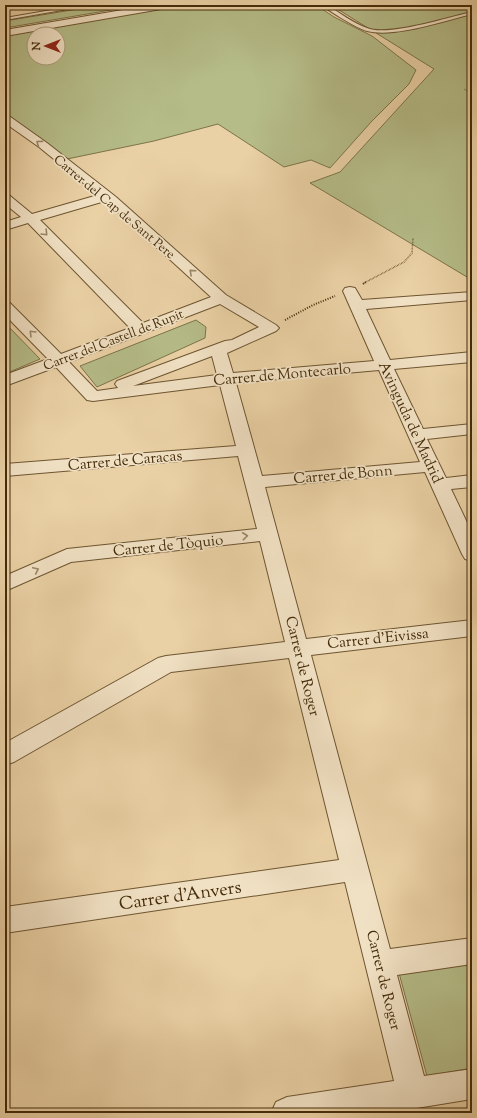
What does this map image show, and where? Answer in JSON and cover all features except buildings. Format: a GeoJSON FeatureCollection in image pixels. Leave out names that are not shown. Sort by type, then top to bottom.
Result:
{"type":"FeatureCollection","features":[{"type":"Feature","properties":{"kind":"street"},"geometry":{"type":"LineString","coordinates":[[5,33],[167,5]]}},
{"type":"Feature","properties":{"kind":"street","name":"Carrer del Cap de Sant Pere"},"geometry":{"type":"LineString","coordinates":[[5,118],[43,145],[107,196],[221,298]]}},
{"type":"Feature","properties":{"kind":"street"},"geometry":{"type":"LineString","coordinates":[[5,226],[107,196]]}},
{"type":"Feature","properties":{"kind":"street"},"geometry":{"type":"LineString","coordinates":[[5,198],[30,219],[140,329]]}},
{"type":"Feature","properties":{"kind":"street","name":"Avinguda de Madrid"},"geometry":{"type":"LineString","coordinates":[[472,296],[353,298],[472,554]]}},
{"type":"Feature","properties":{"kind":"street"},"geometry":{"type":"LineString","coordinates":[[221,298],[271,328]]}},
{"type":"Feature","properties":{"kind":"street","name":"Carrer del Castell de Rupit"},"geometry":{"type":"LineString","coordinates":[[5,381],[221,298]]}},
{"type":"Feature","properties":{"kind":"street"},"geometry":{"type":"LineString","coordinates":[[5,306],[93,396],[271,328]]}},
{"type":"Feature","properties":{"kind":"street","name":"Carrer de Roger"},"geometry":{"type":"LineString","coordinates":[[271,328],[219,352],[269,534],[413,1094]]}},
{"type":"Feature","properties":{"kind":"street","name":"Carrer de Montecarlo"},"geometry":{"type":"LineString","coordinates":[[93,396],[226,379],[472,356]]}},
{"type":"Feature","properties":{"kind":"street"},"geometry":{"type":"LineString","coordinates":[[417,435],[472,429]]}},
{"type":"Feature","properties":{"kind":"street","name":"Carrer de Caracas"},"geometry":{"type":"LineString","coordinates":[[5,470],[246,450]]}},
{"type":"Feature","properties":{"kind":"street","name":"Carrer de Bonn"},"geometry":{"type":"LineString","coordinates":[[254,482],[431,466]]}},
{"type":"Feature","properties":{"kind":"street"},"geometry":{"type":"LineString","coordinates":[[440,484],[472,481]]}},
{"type":"Feature","properties":{"kind":"street","name":"Carrer de Tòquio"},"geometry":{"type":"LineString","coordinates":[[5,584],[67,556],[269,534]]}},
{"type":"Feature","properties":{"kind":"street","name":"Carrer d'Eivissa"},"geometry":{"type":"LineString","coordinates":[[5,755],[166,664],[472,628]]}},
{"type":"Feature","properties":{"kind":"street","name":"Carrer d'Anvers"},"geometry":{"type":"LineString","coordinates":[[5,920],[355,869]]}},
{"type":"Feature","properties":{"kind":"street"},"geometry":{"type":"LineString","coordinates":[[380,964],[472,951]]}},
{"type":"Feature","properties":{"kind":"street"},"geometry":{"type":"LineString","coordinates":[[287,1113],[337,1109],[472,1084]]}},
{"type":"Feature","properties":{"kind":"lane"},"geometry":{"type":"LineString","coordinates":[[5,19],[89,5]]}},
{"type":"Feature","properties":{"kind":"lane"},"geometry":{"type":"LineString","coordinates":[[324,5],[372,32],[392,30],[472,13]]}},
{"type":"Feature","properties":{"kind":"path"},"geometry":{"type":"LineString","coordinates":[[464,89],[472,94]]}},
{"type":"Feature","properties":{"kind":"green space"},"geometry":{"type":"Polygon","coordinates":[[[102,5],[140,5],[5,28],[5,21],[102,5]]]}},
{"type":"Feature","properties":{"kind":"green space"},"geometry":{"type":"Polygon","coordinates":[[[182,5],[316,5],[334,17],[372,36],[416,70],[409,84],[372,121],[330,168],[311,160],[284,167],[218,124],[154,141],[67,159],[5,113],[5,36],[26,32],[26,66],[66,66],[66,26],[62,26],[182,5]]]}},
{"type":"Feature","properties":{"kind":"green space"},"geometry":{"type":"Polygon","coordinates":[[[331,5],[472,5],[472,280],[310,183],[340,172],[434,69],[331,5]]]}},
{"type":"Feature","properties":{"kind":"green space"},"geometry":{"type":"Polygon","coordinates":[[[196,320],[206,327],[205,338],[97,387],[80,366],[196,320]]]}},
{"type":"Feature","properties":{"kind":"green space"},"geometry":{"type":"Polygon","coordinates":[[[5,323],[40,359],[5,374],[5,323]]]}},
{"type":"Feature","properties":{"kind":"green space"},"geometry":{"type":"Polygon","coordinates":[[[472,963],[472,1068],[427,1076],[399,973],[472,963]]]}}]}
